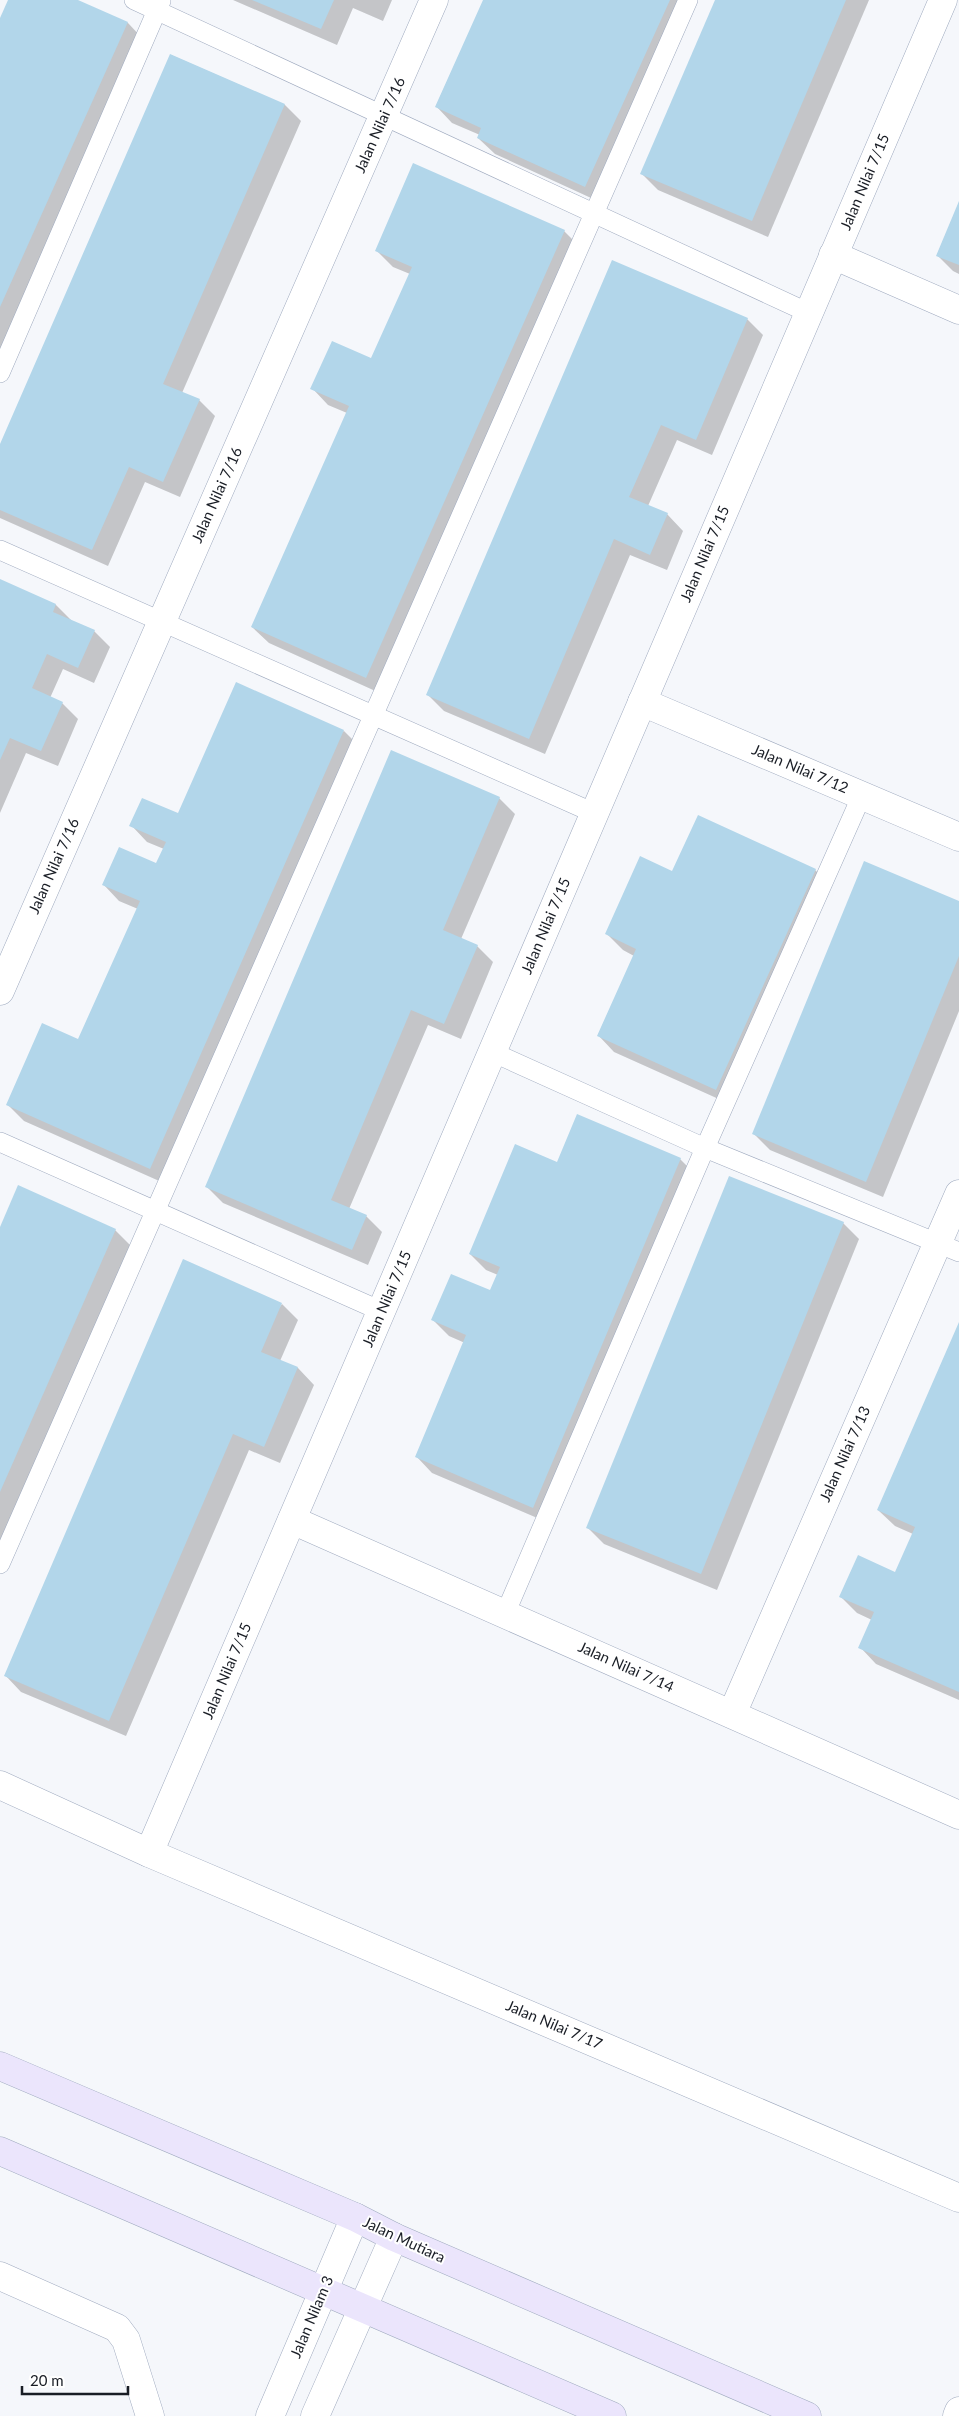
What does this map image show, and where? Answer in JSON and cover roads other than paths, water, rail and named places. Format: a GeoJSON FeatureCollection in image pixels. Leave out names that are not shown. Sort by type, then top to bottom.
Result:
{"type":"FeatureCollection","features":[{"type":"Feature","properties":{"kind":"main road","name":"Jalan Mutiara"},"geometry":{"type":"LineString","coordinates":[[0,2066],[354,2217],[807,2416]]}},
{"type":"Feature","properties":{"kind":"main road"},"geometry":{"type":"LineString","coordinates":[[0,2151],[323,2291],[363,2306],[612,2416]]}},
{"type":"Feature","properties":{"kind":"street","name":"Jalan Nilai 7/16"},"geometry":{"type":"LineString","coordinates":[[0,991],[434,0]]}},
{"type":"Feature","properties":{"kind":"street","name":"Jalan Nilai 7/15"},"geometry":{"type":"LineString","coordinates":[[149,1853],[942,0]]}},
{"type":"Feature","properties":{"kind":"street"},"geometry":{"type":"LineString","coordinates":[[833,255],[959,310]]}},
{"type":"Feature","properties":{"kind":"street","name":"Jalan Nilai 7/12"},"geometry":{"type":"LineString","coordinates":[[642,702],[959,837]]}},
{"type":"Feature","properties":{"kind":"street","name":"Jalan Nilai 7/13"},"geometry":{"type":"LineString","coordinates":[[732,1714],[948,1247],[959,1194]]}},
{"type":"Feature","properties":{"kind":"street","name":"Jalan Nilai 7/14"},"geometry":{"type":"LineString","coordinates":[[292,1520],[959,1815]]}},
{"type":"Feature","properties":{"kind":"street","name":"Jalan Nilai 7/17"},"geometry":{"type":"LineString","coordinates":[[0,1785],[149,1853],[959,2198]]}},
{"type":"Feature","properties":{"kind":"street","name":"Jalan Nilam 3"},"geometry":{"type":"LineString","coordinates":[[270,2416],[354,2217]]}},
{"type":"Feature","properties":{"kind":"street"},"geometry":{"type":"LineString","coordinates":[[315,2416],[394,2236]]}},
{"type":"Feature","properties":{"kind":"street"},"geometry":{"type":"LineString","coordinates":[[0,2276],[117,2328],[126,2340],[150,2416]]}},
{"type":"Feature","properties":{"kind":"street"},"geometry":{"type":"LineString","coordinates":[[957,2416],[959,2411]]}},
{"type":"Feature","properties":{"kind":"lane"},"geometry":{"type":"LineString","coordinates":[[134,0],[159,5],[383,116],[809,313]]}},
{"type":"Feature","properties":{"kind":"lane"},"geometry":{"type":"LineString","coordinates":[[0,1564],[154,1210],[688,0]]}},
{"type":"Feature","properties":{"kind":"lane"},"geometry":{"type":"LineString","coordinates":[[0,373],[159,5]]}},
{"type":"Feature","properties":{"kind":"lane"},"geometry":{"type":"LineString","coordinates":[[0,550],[594,813]]}},
{"type":"Feature","properties":{"kind":"lane"},"geometry":{"type":"LineString","coordinates":[[505,1614],[705,1148],[862,795]]}},
{"type":"Feature","properties":{"kind":"lane"},"geometry":{"type":"LineString","coordinates":[[492,1052],[705,1148],[948,1247]]}},
{"type":"Feature","properties":{"kind":"lane"},"geometry":{"type":"LineString","coordinates":[[0,1142],[381,1311]]}}]}
